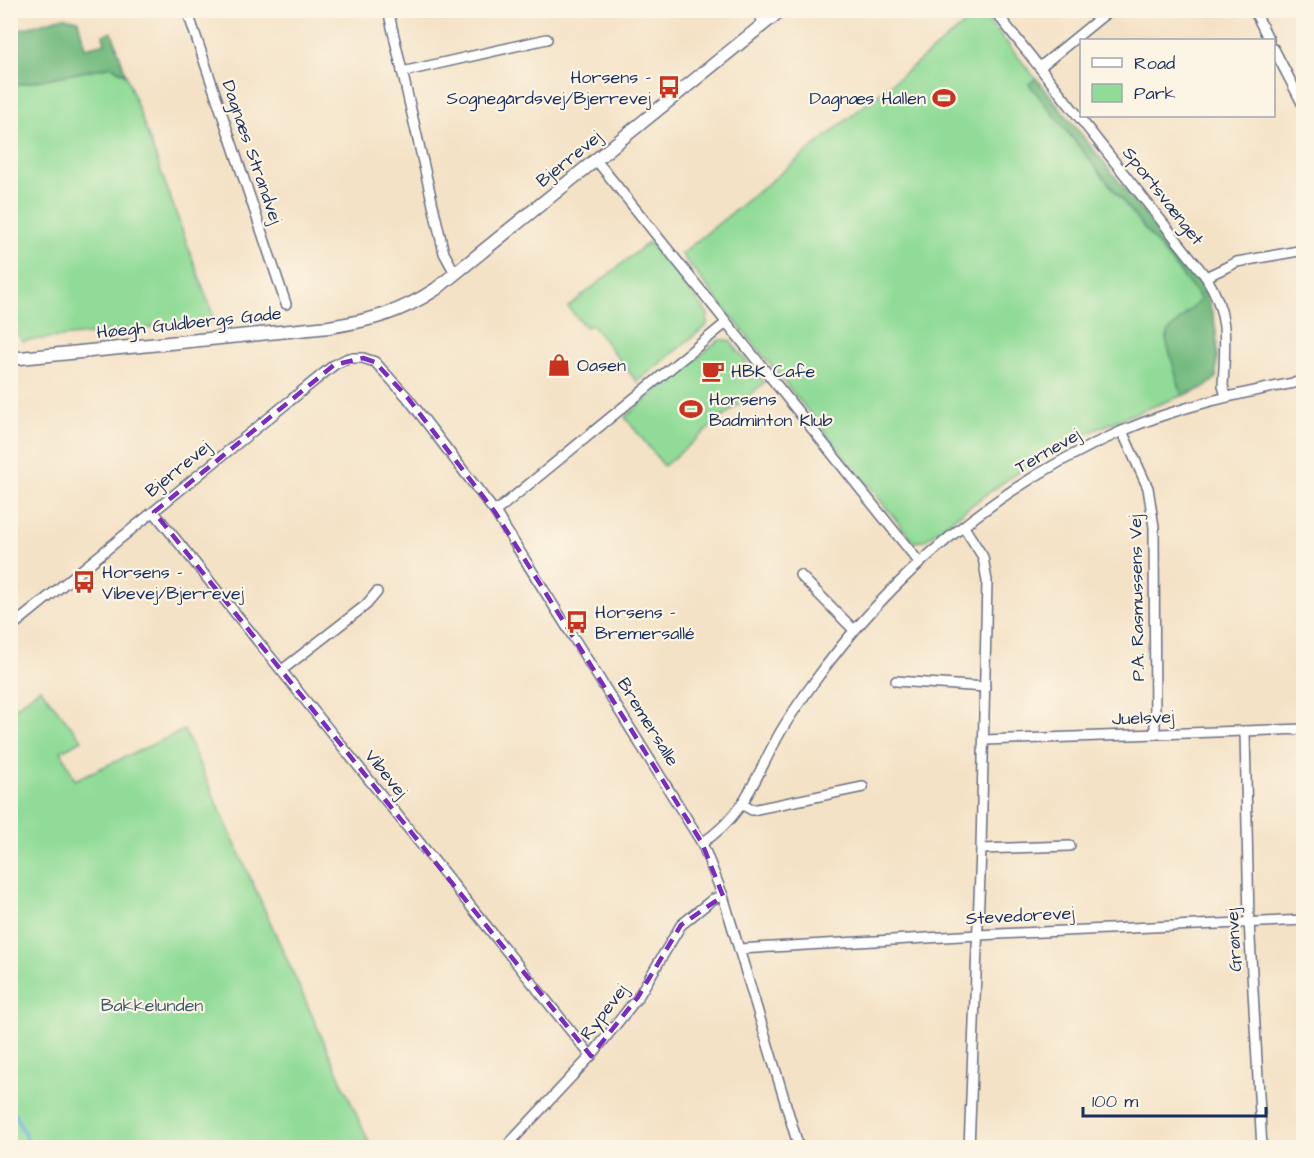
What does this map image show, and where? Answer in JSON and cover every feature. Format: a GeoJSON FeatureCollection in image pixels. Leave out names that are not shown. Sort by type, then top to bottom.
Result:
{"type":"FeatureCollection","features":[{"type":"Feature","properties":{"kind":"street","name":"Dagnæs Strandvej"},"geometry":{"type":"LineString","coordinates":[[187,10],[286,304]]}},
{"type":"Feature","properties":{"kind":"street"},"geometry":{"type":"LineString","coordinates":[[388,10],[444,253],[455,273]]}},
{"type":"Feature","properties":{"kind":"street"},"geometry":{"type":"LineString","coordinates":[[755,10],[765,23]]}},
{"type":"Feature","properties":{"kind":"street","name":"Bjerrevej"},"geometry":{"type":"LineString","coordinates":[[370,320],[413,304],[455,273],[781,10]]}},
{"type":"Feature","properties":{"kind":"street","name":"Sportsvænget"},"geometry":{"type":"LineString","coordinates":[[994,10],[1206,277],[1218,296],[1226,324],[1223,386],[1226,396]]}},
{"type":"Feature","properties":{"kind":"street"},"geometry":{"type":"LineString","coordinates":[[1040,67],[1110,10]]}},
{"type":"Feature","properties":{"kind":"street"},"geometry":{"type":"LineString","coordinates":[[1254,10],[1268,39]]}},
{"type":"Feature","properties":{"kind":"street"},"geometry":{"type":"LineString","coordinates":[[402,72],[546,39]]}},
{"type":"Feature","properties":{"kind":"street"},"geometry":{"type":"LineString","coordinates":[[1275,51],[1304,107]]}},
{"type":"Feature","properties":{"kind":"street"},"geometry":{"type":"LineString","coordinates":[[596,160],[919,562]]}},
{"type":"Feature","properties":{"kind":"street"},"geometry":{"type":"LineString","coordinates":[[1206,277],[1237,262],[1304,250]]}},
{"type":"Feature","properties":{"kind":"street","name":"Høegh Guldbergs Gade"},"geometry":{"type":"LineString","coordinates":[[10,359],[370,320]]}},
{"type":"Feature","properties":{"kind":"street"},"geometry":{"type":"LineString","coordinates":[[495,512],[726,323]]}},
{"type":"Feature","properties":{"kind":"street","name":"Bjerrevej"},"geometry":{"type":"LineString","coordinates":[[10,628],[334,365],[348,358],[363,358],[375,362]]}},
{"type":"Feature","properties":{"kind":"street","name":"Bremersalle"},"geometry":{"type":"LineString","coordinates":[[375,362],[407,397],[495,512],[702,843],[723,896],[799,1148]]}},
{"type":"Feature","properties":{"kind":"street","name":"Ternevej"},"geometry":{"type":"LineString","coordinates":[[702,843],[730,822],[743,805],[776,740],[812,684],[854,630],[919,562],[964,527],[1023,484],[1081,450],[1122,431],[1226,396],[1304,381]]}},
{"type":"Feature","properties":{"kind":"street","name":"P.A. Rasmussens Vej"},"geometry":{"type":"LineString","coordinates":[[1122,431],[1148,488],[1154,527],[1155,734]]}},
{"type":"Feature","properties":{"kind":"street","name":"Vibevej"},"geometry":{"type":"LineString","coordinates":[[154,512],[591,1056]]}},
{"type":"Feature","properties":{"kind":"street"},"geometry":{"type":"LineString","coordinates":[[964,527],[983,557],[987,581],[981,849],[969,1148]]}},
{"type":"Feature","properties":{"kind":"street"},"geometry":{"type":"LineString","coordinates":[[801,575],[854,630]]}},
{"type":"Feature","properties":{"kind":"street"},"geometry":{"type":"LineString","coordinates":[[282,670],[366,604],[377,592]]}},
{"type":"Feature","properties":{"kind":"street"},"geometry":{"type":"LineString","coordinates":[[896,681],[985,687]]}},
{"type":"Feature","properties":{"kind":"street","name":"Juelsvej"},"geometry":{"type":"LineString","coordinates":[[984,740],[1304,729]]}},
{"type":"Feature","properties":{"kind":"street","name":"Grønvej"},"geometry":{"type":"LineString","coordinates":[[1245,731],[1249,921],[1262,1148]]}},
{"type":"Feature","properties":{"kind":"street"},"geometry":{"type":"LineString","coordinates":[[743,805],[752,810],[863,787]]}},
{"type":"Feature","properties":{"kind":"street"},"geometry":{"type":"LineString","coordinates":[[981,849],[1070,846]]}},
{"type":"Feature","properties":{"kind":"street","name":"Rypevej"},"geometry":{"type":"LineString","coordinates":[[505,1148],[591,1056],[638,997],[681,926],[713,899],[723,896]]}},
{"type":"Feature","properties":{"kind":"street","name":"Stevedorevej"},"geometry":{"type":"LineString","coordinates":[[739,949],[978,934],[1304,920]]}},
{"type":"Feature","properties":{"kind":"highlighted area"},"geometry":{"type":"Polygon","coordinates":[[[363,358],[375,362],[407,397],[495,512],[702,843],[723,896],[681,925],[638,997],[591,1056],[154,512],[334,365],[363,358]]]}},
{"type":"Feature","properties":{"kind":"green space"},"geometry":{"type":"Polygon","coordinates":[[[981,11],[1198,280],[1210,304],[1213,316],[1217,351],[1216,378],[1205,387],[1125,417],[1067,444],[1000,485],[924,541],[914,542],[681,254],[981,11]]]}},
{"type":"Feature","properties":{"kind":"green space"},"geometry":{"type":"Polygon","coordinates":[[[64,17],[78,20],[85,48],[105,43],[103,35],[112,32],[126,75],[112,66],[11,86],[11,32],[64,17]]]}},
{"type":"Feature","properties":{"kind":"green space"},"geometry":{"type":"Polygon","coordinates":[[[112,66],[126,75],[215,321],[22,341],[17,334],[10,307],[10,86],[112,66]]]}},
{"type":"Feature","properties":{"kind":"green space"},"geometry":{"type":"Polygon","coordinates":[[[1036,78],[1198,280],[1210,304],[1217,351],[1216,378],[1205,387],[1182,396],[1166,340],[1169,331],[1201,299],[1029,84],[1036,78]]]}},
{"type":"Feature","properties":{"kind":"green space"},"geometry":{"type":"Polygon","coordinates":[[[649,242],[708,314],[707,325],[637,382],[592,325],[585,327],[568,307],[649,242]]]}},
{"type":"Feature","properties":{"kind":"green space"},"geometry":{"type":"Polygon","coordinates":[[[719,340],[729,340],[764,383],[664,466],[625,417],[719,340]]]}},
{"type":"Feature","properties":{"kind":"green space","name":"Bakkelunden"},"geometry":{"type":"Polygon","coordinates":[[[40,688],[82,740],[61,751],[75,780],[184,730],[371,1147],[11,1147],[11,711],[40,688]]]}},
{"type":"Feature","properties":{"kind":"waterway"},"geometry":{"type":"LineString","coordinates":[[10,1104],[31,1148]]}},
{"type":"Feature","properties":{"kind":"place","name":"Horsens - Sognegårdsvej/Bjerrevej"},"geometry":{"type":"Point","coordinates":[669,87]}},
{"type":"Feature","properties":{"kind":"place","name":"Dagnæs Hallen"},"geometry":{"type":"Point","coordinates":[944,98]}},
{"type":"Feature","properties":{"kind":"place","name":"Oasen"},"geometry":{"type":"Point","coordinates":[559,365]}},
{"type":"Feature","properties":{"kind":"place","name":"HBK Cafe"},"geometry":{"type":"Point","coordinates":[713,371]}},
{"type":"Feature","properties":{"kind":"place","name":"Horsens Badminton Klub"},"geometry":{"type":"Point","coordinates":[691,409]}},
{"type":"Feature","properties":{"kind":"place","name":"Horsens - Vibevej/Bjerrevej"},"geometry":{"type":"Point","coordinates":[84,582]}},
{"type":"Feature","properties":{"kind":"place","name":"Horsens - Bremersallé"},"geometry":{"type":"Point","coordinates":[577,622]}}]}
